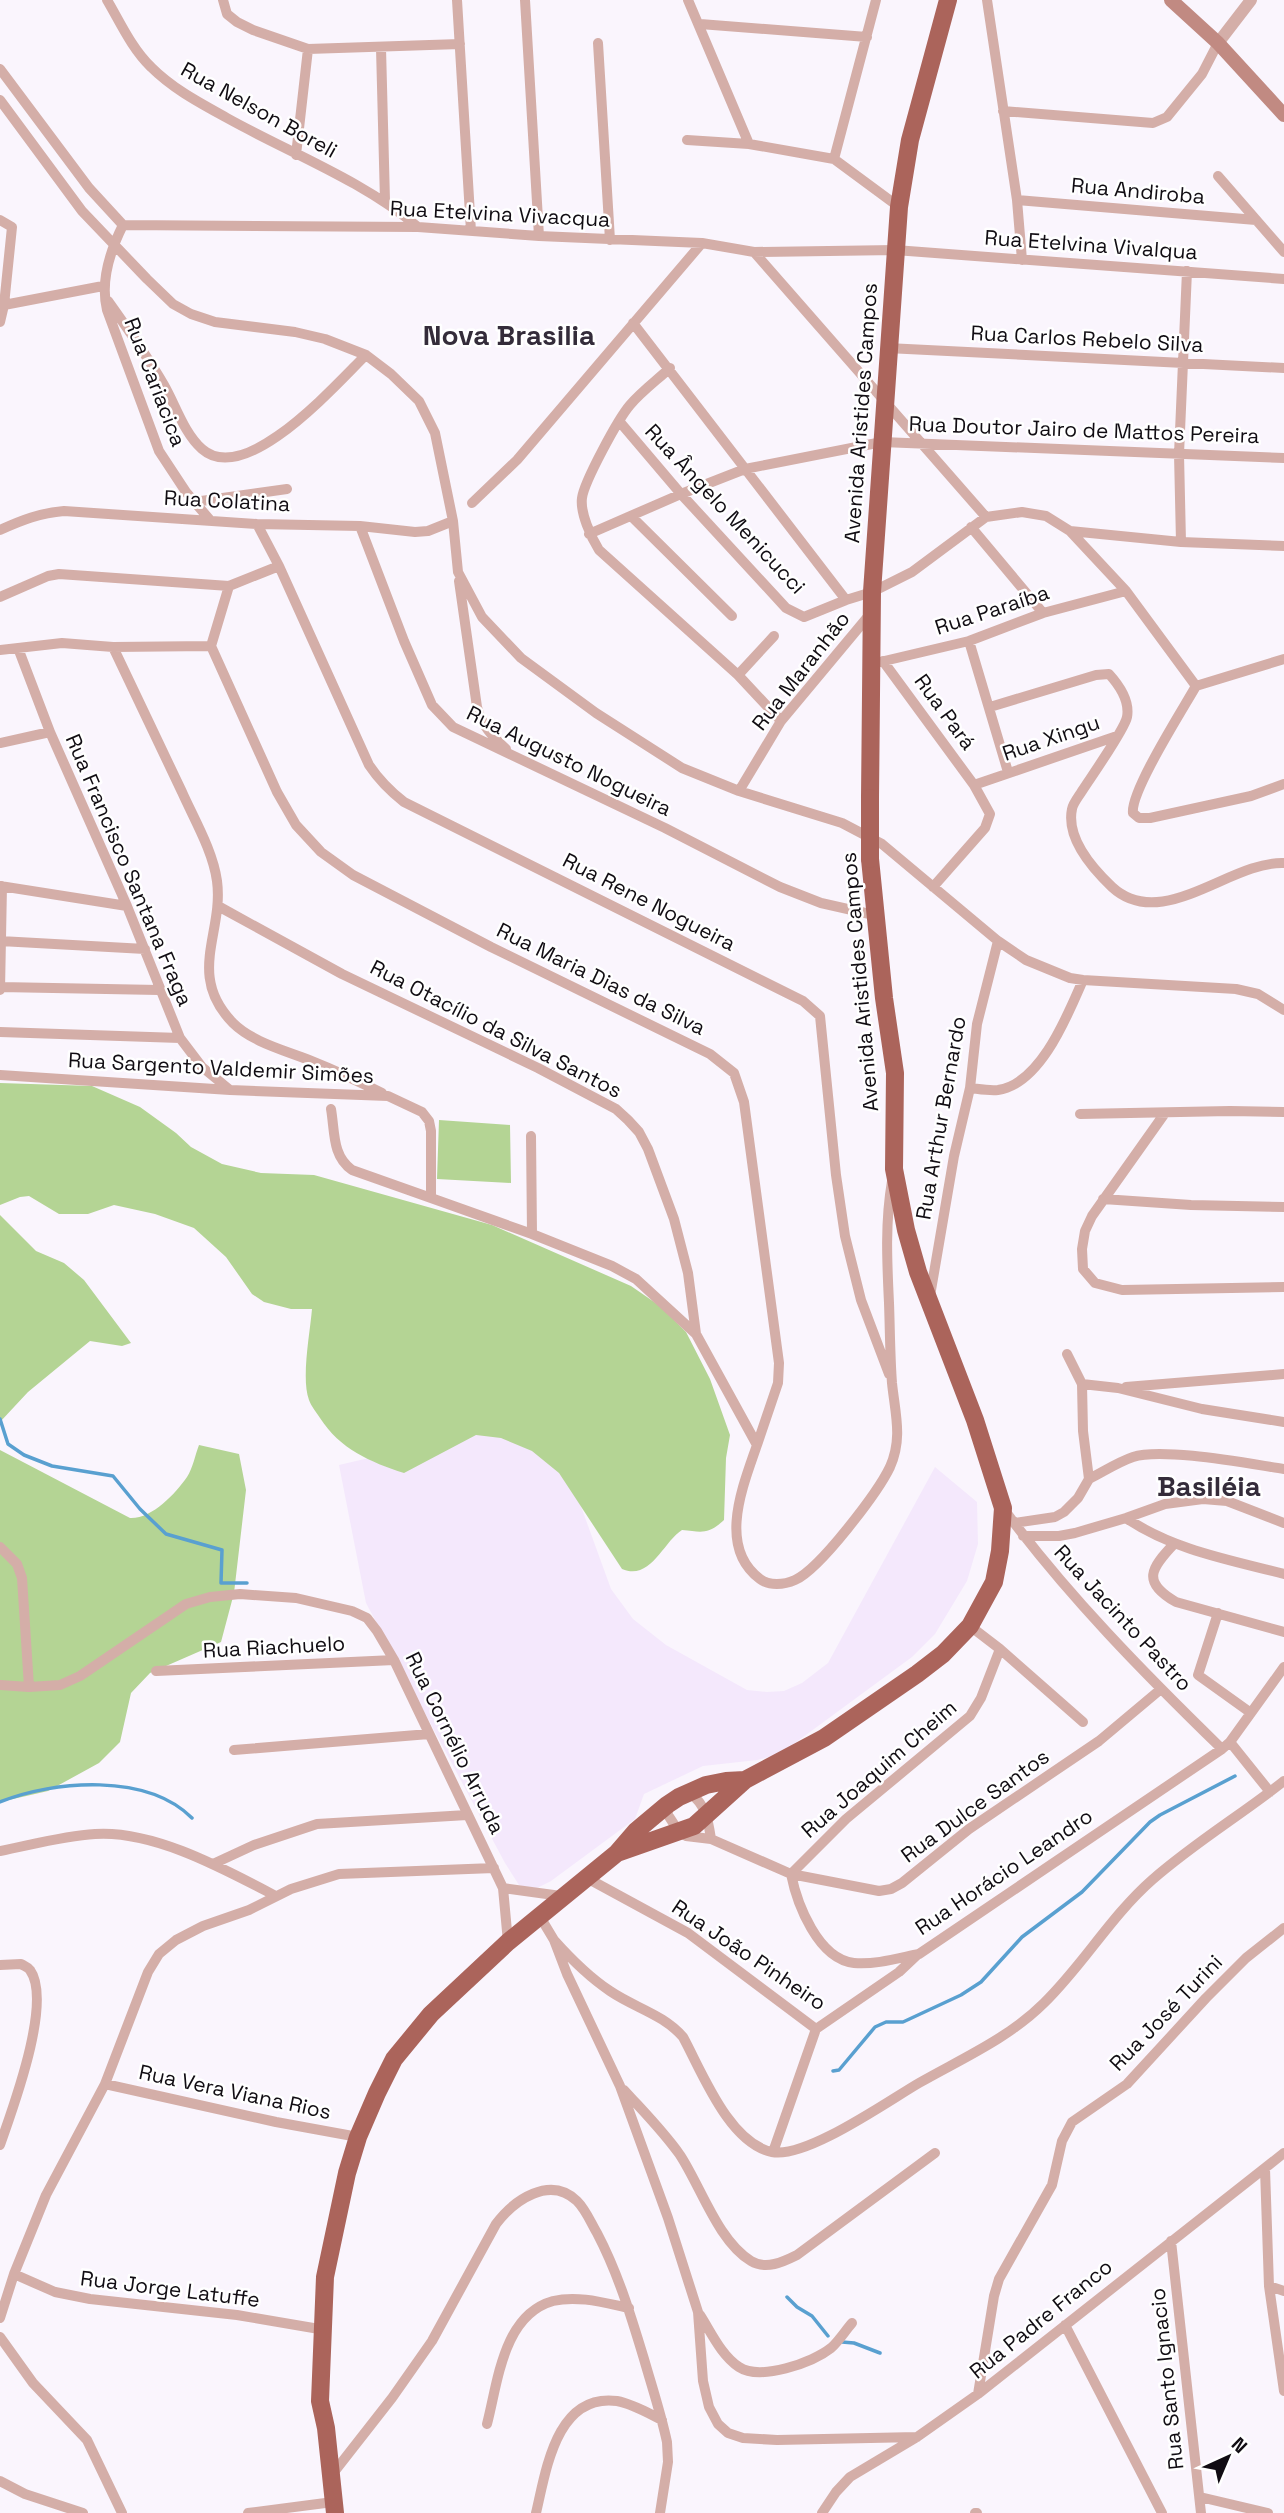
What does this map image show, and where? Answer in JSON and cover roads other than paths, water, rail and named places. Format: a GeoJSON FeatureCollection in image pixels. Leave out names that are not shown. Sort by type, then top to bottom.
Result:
{"type":"FeatureCollection","features":[{"type":"Feature","properties":{"kind":"highway","name":"Avenida Aristides Campos"},"geometry":{"type":"LineString","coordinates":[[617,1853],[694,1826],[745,1780],[824,1738],[865,1712],[934,1660],[970,1626],[994,1581],[1000,1551],[1003,1508],[975,1420],[929,1303],[905,1230],[894,1169],[895,1073],[874,915],[870,859],[870,798],[877,663],[872,592],[895,250],[899,207],[911,140],[948,0]]}},
{"type":"Feature","properties":{"kind":"highway","name":"Avenida Aristides Campos"},"geometry":{"type":"LineString","coordinates":[[334,2507],[326,2428],[320,2401],[325,2277],[358,2137],[377,2093],[400,2051],[430,2014],[508,1942],[561,1896],[617,1853],[636,1831],[667,1805],[689,1792],[726,1781],[745,1780]]}},
{"type":"Feature","properties":{"kind":"main road"},"geometry":{"type":"LineString","coordinates":[[1171,0],[1218,43],[1284,115]]}},
{"type":"Feature","properties":{"kind":"street","name":"Rua Nelson Boreli"},"geometry":{"type":"LineString","coordinates":[[107,0],[148,65],[166,81],[296,155],[385,201],[418,227]]}},
{"type":"Feature","properties":{"kind":"street"},"geometry":{"type":"LineString","coordinates":[[223,0],[228,14],[237,22],[308,49],[460,44]]}},
{"type":"Feature","properties":{"kind":"street"},"geometry":{"type":"LineString","coordinates":[[457,0],[471,231]]}},
{"type":"Feature","properties":{"kind":"street"},"geometry":{"type":"LineString","coordinates":[[525,0],[539,236]]}},
{"type":"Feature","properties":{"kind":"street"},"geometry":{"type":"LineString","coordinates":[[688,0],[749,144]]}},
{"type":"Feature","properties":{"kind":"street"},"geometry":{"type":"LineString","coordinates":[[834,159],[876,0]]}},
{"type":"Feature","properties":{"kind":"street"},"geometry":{"type":"LineString","coordinates":[[987,0],[1017,201],[1022,260]]}},
{"type":"Feature","properties":{"kind":"street"},"geometry":{"type":"LineString","coordinates":[[1003,111],[1153,123],[1167,117],[1202,74],[1218,43],[1251,0]]}},
{"type":"Feature","properties":{"kind":"street"},"geometry":{"type":"LineString","coordinates":[[700,24],[867,37]]}},
{"type":"Feature","properties":{"kind":"street"},"geometry":{"type":"LineString","coordinates":[[598,43],[610,240]]}},
{"type":"Feature","properties":{"kind":"street"},"geometry":{"type":"LineString","coordinates":[[381,48],[385,201]]}},
{"type":"Feature","properties":{"kind":"street"},"geometry":{"type":"LineString","coordinates":[[296,155],[308,49]]}},
{"type":"Feature","properties":{"kind":"street"},"geometry":{"type":"LineString","coordinates":[[0,69],[89,188],[123,225],[113,244],[103,291],[146,354],[192,438],[205,452],[221,457],[238,456],[276,439],[366,355]]}},
{"type":"Feature","properties":{"kind":"street"},"geometry":{"type":"LineString","coordinates":[[0,100],[82,211],[173,304],[191,314],[215,321],[315,337],[366,355],[419,401],[435,433],[453,521],[481,722],[515,757]]}},
{"type":"Feature","properties":{"kind":"street"},"geometry":{"type":"LineString","coordinates":[[687,140],[749,144],[834,159],[899,207]]}},
{"type":"Feature","properties":{"kind":"street"},"geometry":{"type":"LineString","coordinates":[[1218,176],[1284,252]]}},
{"type":"Feature","properties":{"kind":"street","name":"Rua Andiroba"},"geometry":{"type":"LineString","coordinates":[[1017,201],[1256,220]]}},
{"type":"Feature","properties":{"kind":"street"},"geometry":{"type":"LineString","coordinates":[[0,220],[12,227],[5,305],[0,322]]}},
{"type":"Feature","properties":{"kind":"street","name":"Rua Etelvina Vivacqua"},"geometry":{"type":"LineString","coordinates":[[123,225],[418,227],[539,236],[702,243],[754,252],[895,250]]}},
{"type":"Feature","properties":{"kind":"street"},"geometry":{"type":"LineString","coordinates":[[472,503],[517,460],[702,243]]}},
{"type":"Feature","properties":{"kind":"street","name":"Rua Etelvina Vivalqua"},"geometry":{"type":"LineString","coordinates":[[895,250],[1284,279]]}},
{"type":"Feature","properties":{"kind":"street"},"geometry":{"type":"LineString","coordinates":[[754,252],[986,517]]}},
{"type":"Feature","properties":{"kind":"street"},"geometry":{"type":"LineString","coordinates":[[1181,542],[1179,454],[1187,271]]}},
{"type":"Feature","properties":{"kind":"street"},"geometry":{"type":"LineString","coordinates":[[5,305],[103,291]]}},
{"type":"Feature","properties":{"kind":"street","name":"Rua Cariacica"},"geometry":{"type":"LineString","coordinates":[[103,291],[107,310],[159,452],[210,520]]}},
{"type":"Feature","properties":{"kind":"street"},"geometry":{"type":"LineString","coordinates":[[634,323],[846,600]]}},
{"type":"Feature","properties":{"kind":"street","name":"Rua Carlos Rebelo Silva"},"geometry":{"type":"LineString","coordinates":[[887,348],[1284,368]]}},
{"type":"Feature","properties":{"kind":"street"},"geometry":{"type":"LineString","coordinates":[[670,368],[631,404],[594,468],[581,499],[589,534],[599,550],[738,675],[781,721]]}},
{"type":"Feature","properties":{"kind":"street","name":"Rua Ângelo Menicucci"},"geometry":{"type":"LineString","coordinates":[[619,421],[681,494],[786,608],[804,617],[872,592]]}},
{"type":"Feature","properties":{"kind":"street","name":"Rua Doutor Jairo de Mattos Pereira"},"geometry":{"type":"LineString","coordinates":[[589,534],[746,469],[882,442],[1284,458]]}},
{"type":"Feature","properties":{"kind":"street"},"geometry":{"type":"LineString","coordinates":[[194,502],[287,489]]}},
{"type":"Feature","properties":{"kind":"street","name":"Rua Colatina"},"geometry":{"type":"LineString","coordinates":[[0,530],[29,517],[64,511],[257,524],[360,526],[415,532],[428,531],[453,521]]}},
{"type":"Feature","properties":{"kind":"street"},"geometry":{"type":"LineString","coordinates":[[872,592],[912,572],[986,517],[1022,512],[1046,516],[1070,531],[1126,591],[1196,686]]}},
{"type":"Feature","properties":{"kind":"street"},"geometry":{"type":"LineString","coordinates":[[631,516],[732,616]]}},
{"type":"Feature","properties":{"kind":"street","name":"Rua Rene Nogueira"},"geometry":{"type":"LineString","coordinates":[[257,524],[279,566],[369,765],[379,781],[391,792],[404,802],[803,1001],[820,1016],[845,1236],[861,1300],[892,1383]]}},
{"type":"Feature","properties":{"kind":"street","name":"Rua Augusto Nogueira"},"geometry":{"type":"LineString","coordinates":[[360,526],[404,640],[432,705],[442,719],[464,734],[665,828],[780,887],[821,903],[874,915]]}},
{"type":"Feature","properties":{"kind":"street"},"geometry":{"type":"LineString","coordinates":[[971,527],[1043,613]]}},
{"type":"Feature","properties":{"kind":"street"},"geometry":{"type":"LineString","coordinates":[[1070,531],[1181,542],[1284,546]]}},
{"type":"Feature","properties":{"kind":"street"},"geometry":{"type":"LineString","coordinates":[[0,597],[48,576],[59,574],[229,586],[279,566]]}},
{"type":"Feature","properties":{"kind":"street"},"geometry":{"type":"LineString","coordinates":[[458,572],[482,617],[521,658],[596,713],[682,768],[739,791],[842,823],[882,844],[998,941],[1026,960],[1070,978],[1083,980],[1236,989],[1258,994],[1284,1010]]}},
{"type":"Feature","properties":{"kind":"street"},"geometry":{"type":"LineString","coordinates":[[0,650],[62,643],[113,647],[212,646],[229,586]]}},
{"type":"Feature","properties":{"kind":"street","name":"Rua Paraíba"},"geometry":{"type":"LineString","coordinates":[[877,663],[969,641],[1043,613],[1126,591]]}},
{"type":"Feature","properties":{"kind":"street","name":"Rua Maranhão"},"geometry":{"type":"LineString","coordinates":[[739,791],[781,721],[872,612]]}},
{"type":"Feature","properties":{"kind":"street"},"geometry":{"type":"LineString","coordinates":[[738,675],[774,636]]}},
{"type":"Feature","properties":{"kind":"street"},"geometry":{"type":"LineString","coordinates":[[969,641],[1008,772]]}},
{"type":"Feature","properties":{"kind":"street","name":"Rua Maria Dias da Silva"},"geometry":{"type":"LineString","coordinates":[[212,646],[277,792],[296,825],[321,852],[353,875],[468,935],[710,1054],[734,1073],[744,1102],[779,1363],[778,1383],[757,1445]]}},
{"type":"Feature","properties":{"kind":"street"},"geometry":{"type":"LineString","coordinates":[[113,647],[202,836],[217,880],[218,906],[208,957],[211,989],[231,1022],[246,1035],[333,1070],[388,1096]]}},
{"type":"Feature","properties":{"kind":"street","name":"Rua Francisco Santana Fraga"},"geometry":{"type":"LineString","coordinates":[[18,648],[50,733],[127,906],[180,1038],[202,1067],[230,1090]]}},
{"type":"Feature","properties":{"kind":"street"},"geometry":{"type":"LineString","coordinates":[[1284,659],[1196,686],[1141,783],[1132,807],[1133,813],[1139,818],[1150,818],[1251,796],[1284,784]]}},
{"type":"Feature","properties":{"kind":"street","name":"Rua Pará"},"geometry":{"type":"LineString","coordinates":[[877,663],[974,785],[988,807],[989,821],[933,887]]}},
{"type":"Feature","properties":{"kind":"street","name":"Rua Xingu"},"geometry":{"type":"LineString","coordinates":[[974,785],[1117,736],[1127,718],[1125,698],[1108,674],[1088,677],[990,707]]}},
{"type":"Feature","properties":{"kind":"street"},"geometry":{"type":"LineString","coordinates":[[0,743],[50,733]]}},
{"type":"Feature","properties":{"kind":"street"},"geometry":{"type":"LineString","coordinates":[[1117,736],[1072,808],[1072,830],[1099,875],[1118,892],[1136,901],[1156,903],[1264,864],[1284,863]]}},
{"type":"Feature","properties":{"kind":"street"},"geometry":{"type":"LineString","coordinates":[[127,906],[1,887],[0,989],[159,990]]}},
{"type":"Feature","properties":{"kind":"street","name":"Rua Otacílio da Silva Santos"},"geometry":{"type":"LineString","coordinates":[[218,906],[342,974],[538,1068],[616,1109],[639,1132],[648,1149],[674,1219],[688,1273],[696,1335]]}},
{"type":"Feature","properties":{"kind":"street"},"geometry":{"type":"LineString","coordinates":[[1,941],[145,949]]}},
{"type":"Feature","properties":{"kind":"street","name":"Rua Arthur Bernardo"},"geometry":{"type":"LineString","coordinates":[[929,1303],[954,1156],[970,1088],[977,1024],[998,941]]}},
{"type":"Feature","properties":{"kind":"street"},"geometry":{"type":"LineString","coordinates":[[970,1088],[1002,1089],[1032,1069],[1060,1029],[1083,980]]}},
{"type":"Feature","properties":{"kind":"street"},"geometry":{"type":"LineString","coordinates":[[0,1032],[180,1038]]}},
{"type":"Feature","properties":{"kind":"street","name":"Rua Sargento Valdemir Simões"},"geometry":{"type":"LineString","coordinates":[[0,1075],[230,1090],[388,1096],[422,1112],[429,1121],[431,1198]]}},
{"type":"Feature","properties":{"kind":"street"},"geometry":{"type":"LineString","coordinates":[[331,1108],[338,1153],[343,1164],[352,1170],[532,1234],[612,1266],[636,1279],[696,1335],[757,1445],[742,1490],[736,1524],[737,1546],[752,1573],[764,1582],[780,1584],[795,1581],[811,1570],[844,1534],[889,1468],[896,1448],[899,1428],[892,1383],[886,1218],[894,1169]]}},
{"type":"Feature","properties":{"kind":"street"},"geometry":{"type":"LineString","coordinates":[[1080,1114],[1284,1112]]}},
{"type":"Feature","properties":{"kind":"street"},"geometry":{"type":"LineString","coordinates":[[1165,1113],[1103,1199],[1086,1231],[1082,1249],[1083,1269],[1095,1283],[1122,1290],[1284,1287]]}},
{"type":"Feature","properties":{"kind":"street"},"geometry":{"type":"LineString","coordinates":[[531,1136],[532,1234]]}},
{"type":"Feature","properties":{"kind":"street"},"geometry":{"type":"LineString","coordinates":[[1103,1199],[1191,1205],[1284,1207]]}},
{"type":"Feature","properties":{"kind":"street"},"geometry":{"type":"LineString","coordinates":[[1067,1354],[1082,1384],[1083,1431],[1089,1479]]}},
{"type":"Feature","properties":{"kind":"street"},"geometry":{"type":"LineString","coordinates":[[1118,1388],[1284,1374]]}},
{"type":"Feature","properties":{"kind":"street"},"geometry":{"type":"LineString","coordinates":[[1082,1384],[1118,1388],[1202,1409],[1284,1422]]}},
{"type":"Feature","properties":{"kind":"street"},"geometry":{"type":"LineString","coordinates":[[1014,1524],[1055,1517],[1078,1498],[1089,1479],[1133,1457],[1147,1454],[1284,1469]]}},
{"type":"Feature","properties":{"kind":"street"},"geometry":{"type":"LineString","coordinates":[[1023,1536],[1059,1536],[1126,1518],[1165,1504],[1203,1499],[1227,1501],[1284,1523]]}},
{"type":"Feature","properties":{"kind":"street","name":"Rua Jacinto Pastro"},"geometry":{"type":"LineString","coordinates":[[1003,1508],[1023,1536],[1161,1689],[1226,1746],[1270,1792]]}},
{"type":"Feature","properties":{"kind":"street"},"geometry":{"type":"LineString","coordinates":[[1126,1518],[1174,1544],[1284,1574]]}},
{"type":"Feature","properties":{"kind":"street"},"geometry":{"type":"LineString","coordinates":[[1174,1544],[1153,1568],[1152,1577],[1163,1594],[1176,1602],[1284,1632]]}},
{"type":"Feature","properties":{"kind":"street"},"geometry":{"type":"LineString","coordinates":[[0,1547],[17,1564],[22,1578],[29,1687],[0,1685]]}},
{"type":"Feature","properties":{"kind":"street","name":"Rua Cornélio Arruda"},"geometry":{"type":"LineString","coordinates":[[29,1687],[60,1685],[80,1676],[186,1604],[210,1597],[240,1594],[296,1598],[352,1611],[367,1618],[394,1661],[503,1888],[508,1942]]}},
{"type":"Feature","properties":{"kind":"street"},"geometry":{"type":"LineString","coordinates":[[1218,1614],[1198,1675],[1251,1713]]}},
{"type":"Feature","properties":{"kind":"street"},"geometry":{"type":"LineString","coordinates":[[970,1626],[1083,1722]]}},
{"type":"Feature","properties":{"kind":"street","name":"Rua Joaquim Cheim"},"geometry":{"type":"LineString","coordinates":[[791,1874],[846,1819],[970,1716],[981,1698],[1000,1649]]}},
{"type":"Feature","properties":{"kind":"street","name":"Rua Riachuelo"},"geometry":{"type":"LineString","coordinates":[[156,1671],[394,1661]]}},
{"type":"Feature","properties":{"kind":"street"},"geometry":{"type":"LineString","coordinates":[[1226,1746],[1284,1667]]}},
{"type":"Feature","properties":{"kind":"street","name":"Rua Dulce Santos"},"geometry":{"type":"LineString","coordinates":[[791,1874],[879,1891],[891,1889],[969,1829],[1099,1741],[1161,1689]]}},
{"type":"Feature","properties":{"kind":"street"},"geometry":{"type":"LineString","coordinates":[[234,1749],[429,1734]]}},
{"type":"Feature","properties":{"kind":"street","name":"Rua Horácio Leandro"},"geometry":{"type":"LineString","coordinates":[[791,1874],[803,1913],[816,1935],[840,1958],[853,1963],[919,1954],[1226,1746]]}},
{"type":"Feature","properties":{"kind":"street"},"geometry":{"type":"LineString","coordinates":[[554,1940],[574,1962],[612,1993],[675,2027],[723,2110],[752,2143],[773,2152],[789,2151],[862,2119],[1021,2023],[1060,1986],[1150,1881],[1284,1781]]}},
{"type":"Feature","properties":{"kind":"street"},"geometry":{"type":"LineString","coordinates":[[689,1792],[701,1802],[707,1816],[711,1839]]}},
{"type":"Feature","properties":{"kind":"street"},"geometry":{"type":"LineString","coordinates":[[667,1805],[668,1815],[678,1832],[686,1836],[711,1839],[791,1874]]}},
{"type":"Feature","properties":{"kind":"street"},"geometry":{"type":"LineString","coordinates":[[213,1864],[317,1824],[467,1815]]}},
{"type":"Feature","properties":{"kind":"street"},"geometry":{"type":"LineString","coordinates":[[0,1851],[94,1834],[118,1834],[141,1838],[213,1864],[276,1896]]}},
{"type":"Feature","properties":{"kind":"street"},"geometry":{"type":"LineString","coordinates":[[0,2319],[14,2274],[46,2195],[105,2084],[148,1972],[159,1954],[176,1940],[203,1926],[249,1910],[317,1879],[340,1874],[494,1868]]}},
{"type":"Feature","properties":{"kind":"street","name":"Rua João Pinheiro"},"geometry":{"type":"LineString","coordinates":[[585,1877],[688,1933],[816,2029],[899,1972],[919,1954]]}},
{"type":"Feature","properties":{"kind":"street"},"geometry":{"type":"LineString","coordinates":[[503,1888],[561,1896]]}},
{"type":"Feature","properties":{"kind":"street"},"geometry":{"type":"LineString","coordinates":[[539,1915],[554,1940],[567,1974],[620,2086],[668,2218],[698,2312],[702,2368],[709,2407],[718,2424],[728,2433],[743,2438],[777,2440],[917,2437]]}},
{"type":"Feature","properties":{"kind":"street","name":"Rua José Turini"},"geometry":{"type":"LineString","coordinates":[[978,2394],[999,2279],[1052,2185],[1062,2141],[1072,2122],[1127,2084],[1246,1958],[1284,1928]]}},
{"type":"Feature","properties":{"kind":"street"},"geometry":{"type":"LineString","coordinates":[[0,1965],[21,1964],[30,1970],[36,1998],[33,2045],[0,2145]]}},
{"type":"Feature","properties":{"kind":"street"},"geometry":{"type":"LineString","coordinates":[[773,2152],[816,2029]]}},
{"type":"Feature","properties":{"kind":"street","name":"Rua Vera Viana Rios"},"geometry":{"type":"LineString","coordinates":[[105,2084],[276,2122],[358,2137]]}},
{"type":"Feature","properties":{"kind":"street"},"geometry":{"type":"LineString","coordinates":[[620,2086],[679,2154],[726,2236],[753,2262],[767,2265],[797,2255],[935,2153]]}},
{"type":"Feature","properties":{"kind":"street","name":"Rua Padre Franco"},"geometry":{"type":"LineString","coordinates":[[822,2513],[850,2477],[917,2437],[978,2394],[1284,2153]]}},
{"type":"Feature","properties":{"kind":"street"},"geometry":{"type":"LineString","coordinates":[[1265,2169],[1269,2286],[1284,2388]]}},
{"type":"Feature","properties":{"kind":"street"},"geometry":{"type":"LineString","coordinates":[[330,2477],[392,2398],[432,2341],[496,2224],[506,2211],[531,2193],[552,2191],[568,2194],[579,2202],[611,2260],[629,2308],[662,2420],[668,2462],[660,2513]]}},
{"type":"Feature","properties":{"kind":"street","name":"Rua Santo Ignacio"},"geometry":{"type":"LineString","coordinates":[[1171,2241],[1201,2513]]}},
{"type":"Feature","properties":{"kind":"street","name":"Rua Jorge Latuffe"},"geometry":{"type":"LineString","coordinates":[[14,2274],[55,2292],[90,2299],[237,2315],[324,2330]]}},
{"type":"Feature","properties":{"kind":"street"},"geometry":{"type":"LineString","coordinates":[[1269,2286],[1284,2291]]}},
{"type":"Feature","properties":{"kind":"street"},"geometry":{"type":"LineString","coordinates":[[486,2424],[507,2349],[514,2333],[536,2308],[554,2301],[587,2300],[629,2308]]}},
{"type":"Feature","properties":{"kind":"street"},"geometry":{"type":"LineString","coordinates":[[698,2312],[727,2356],[749,2372],[760,2374],[796,2365],[819,2355],[838,2341],[852,2323]]}},
{"type":"Feature","properties":{"kind":"street"},"geometry":{"type":"LineString","coordinates":[[1065,2325],[1162,2513]]}},
{"type":"Feature","properties":{"kind":"street"},"geometry":{"type":"LineString","coordinates":[[0,2337],[33,2382],[87,2440],[122,2513]]}},
{"type":"Feature","properties":{"kind":"street"},"geometry":{"type":"LineString","coordinates":[[536,2513],[551,2449],[572,2417],[587,2406],[614,2401],[662,2420]]}},
{"type":"Feature","properties":{"kind":"street"},"geometry":{"type":"LineString","coordinates":[[0,2481],[25,2494],[83,2513]]}},
{"type":"Feature","properties":{"kind":"street"},"geometry":{"type":"LineString","coordinates":[[1200,2497],[1268,2513]]}},
{"type":"Feature","properties":{"kind":"street"},"geometry":{"type":"LineString","coordinates":[[248,2513],[334,2507]]}},
{"type":"Feature","properties":{"kind":"waterway"},"geometry":{"type":"LineString","coordinates":[[0,1419],[8,1444],[24,1455],[52,1466],[113,1476],[140,1509],[166,1534],[222,1550],[221,1583],[247,1583]]}},
{"type":"Feature","properties":{"kind":"waterway"},"geometry":{"type":"LineString","coordinates":[[833,2071],[839,2070],[875,2027],[886,2022],[903,2022],[961,1995],[981,1982],[1022,1937],[1082,1892],[1150,1822],[1235,1776]]}},
{"type":"Feature","properties":{"kind":"waterway"},"geometry":{"type":"LineString","coordinates":[[0,1802],[47,1789],[100,1785],[126,1787],[151,1793],[173,1803],[192,1818]]}},
{"type":"Feature","properties":{"kind":"waterway"},"geometry":{"type":"LineString","coordinates":[[787,2297],[812,2316],[828,2336]]}},
{"type":"Feature","properties":{"kind":"waterway"},"geometry":{"type":"LineString","coordinates":[[842,2342],[854,2343],[880,2353]]}},
{"type":"Feature","properties":{"kind":"district","name":"Nova Brasilia"},"geometry":{"type":"Point","coordinates":[509,335]}},
{"type":"Feature","properties":{"kind":"district","name":"Basiléia"},"geometry":{"type":"Point","coordinates":[1209,1486]}}]}
